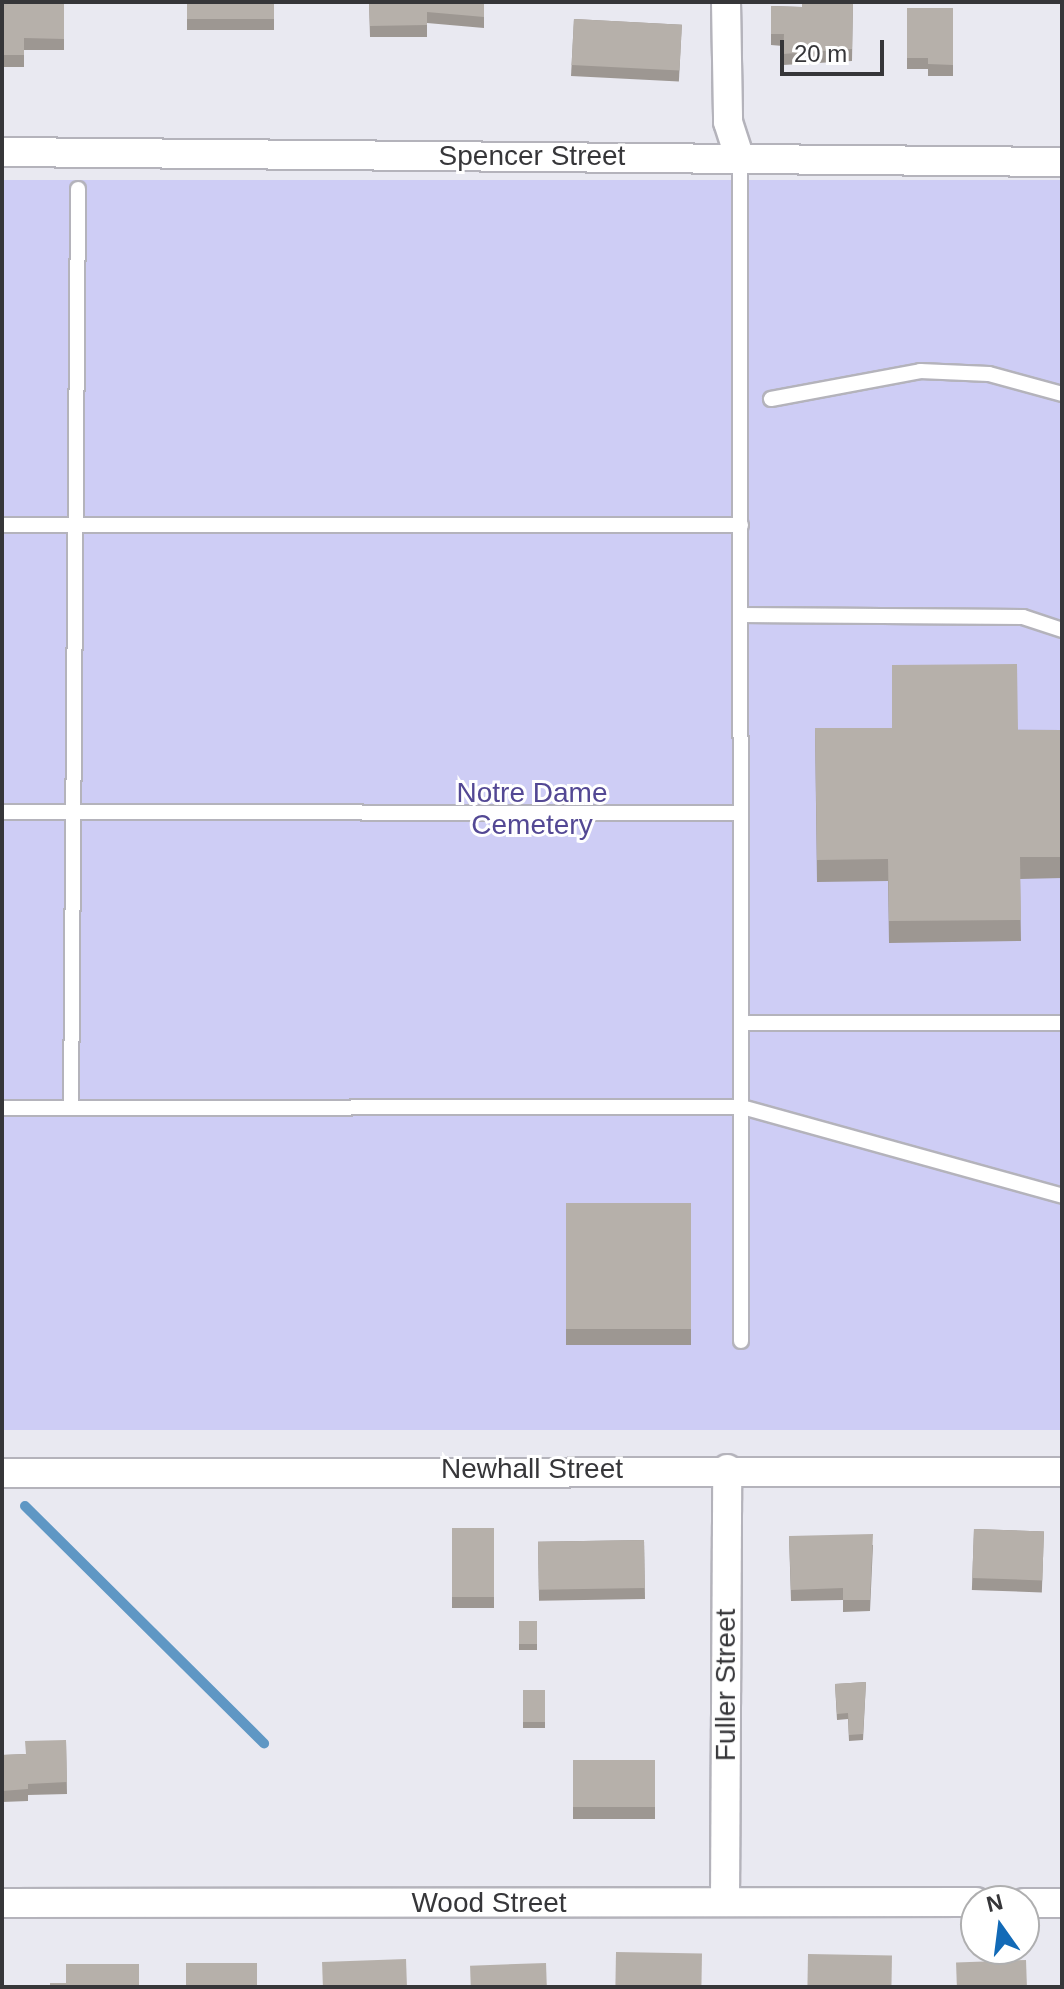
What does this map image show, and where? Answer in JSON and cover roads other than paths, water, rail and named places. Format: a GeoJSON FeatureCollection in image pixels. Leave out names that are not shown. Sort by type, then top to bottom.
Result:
{"type":"FeatureCollection","features":[{"type":"Feature","properties":{"kind":"street"},"geometry":{"type":"LineString","coordinates":[[726,2],[728,122],[740,159]]}},
{"type":"Feature","properties":{"kind":"street","name":"Spencer Street"},"geometry":{"type":"LineString","coordinates":[[2,152],[1062,162]]}},
{"type":"Feature","properties":{"kind":"street","name":"Newhall Street"},"geometry":{"type":"LineString","coordinates":[[2,1473],[727,1469],[1062,1472]]}},
{"type":"Feature","properties":{"kind":"street","name":"Fuller Street"},"geometry":{"type":"LineString","coordinates":[[725,1901],[727,1469]]}},
{"type":"Feature","properties":{"kind":"street","name":"Wood Street"},"geometry":{"type":"LineString","coordinates":[[2,1903],[960,1902]]}},
{"type":"Feature","properties":{"kind":"street"},"geometry":{"type":"LineString","coordinates":[[1040,1903],[1062,1903]]}},
{"type":"Feature","properties":{"kind":"lane"},"geometry":{"type":"LineString","coordinates":[[740,159],[741,1341]]}},
{"type":"Feature","properties":{"kind":"lane"},"geometry":{"type":"LineString","coordinates":[[71,1108],[78,189]]}},
{"type":"Feature","properties":{"kind":"lane"},"geometry":{"type":"LineString","coordinates":[[771,399],[920,371],[989,374],[1062,394]]}},
{"type":"Feature","properties":{"kind":"lane"},"geometry":{"type":"LineString","coordinates":[[2,525],[741,525]]}},
{"type":"Feature","properties":{"kind":"lane"},"geometry":{"type":"LineString","coordinates":[[741,615],[1023,617],[1062,630]]}},
{"type":"Feature","properties":{"kind":"lane"},"geometry":{"type":"LineString","coordinates":[[2,812],[741,813]]}},
{"type":"Feature","properties":{"kind":"lane"},"geometry":{"type":"LineString","coordinates":[[742,1023],[1062,1023]]}},
{"type":"Feature","properties":{"kind":"lane"},"geometry":{"type":"LineString","coordinates":[[2,1108],[742,1107],[1062,1196]]}},
{"type":"Feature","properties":{"kind":"waterway"},"geometry":{"type":"LineString","coordinates":[[25,1506],[264,1743]]}},
{"type":"Feature","properties":{"kind":"park label","name":"Notre Dame Cemetery"},"geometry":{"type":"Point","coordinates":[532,809]}}]}
